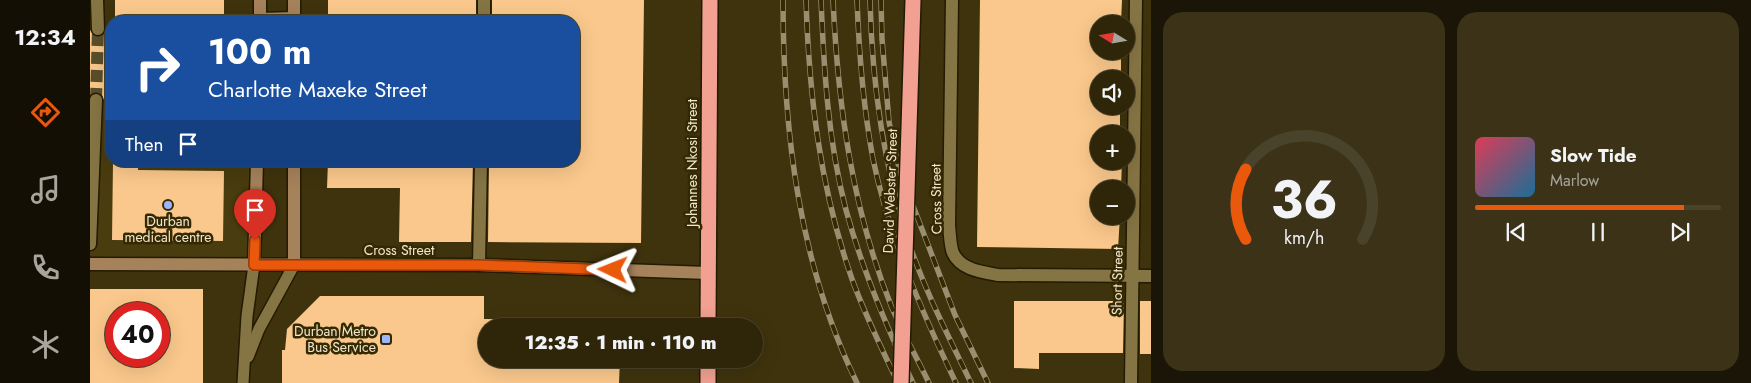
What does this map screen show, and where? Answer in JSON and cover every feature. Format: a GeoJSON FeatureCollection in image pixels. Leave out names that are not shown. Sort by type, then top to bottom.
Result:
{"type":"FeatureCollection","features":[{"type":"Feature","properties":{"kind":"highway","name":"Johannes Nkosi Street"},"geometry":{"type":"LineString","coordinates":[[708,318],[710,0]]}},
{"type":"Feature","properties":{"kind":"highway","name":"David Webster Street"},"geometry":{"type":"LineString","coordinates":[[900,383],[912,0]]}},
{"type":"Feature","properties":{"kind":"highway"},"geometry":{"type":"LineString","coordinates":[[708,368],[708,383]]}},
{"type":"Feature","properties":{"kind":"street"},"geometry":{"type":"LineString","coordinates":[[98,0],[98,30]]}},
{"type":"Feature","properties":{"kind":"street"},"geometry":{"type":"LineString","coordinates":[[260,0],[260,15]]}},
{"type":"Feature","properties":{"kind":"street"},"geometry":{"type":"LineString","coordinates":[[294,0],[294,15]]}},
{"type":"Feature","properties":{"kind":"street"},"geometry":{"type":"LineString","coordinates":[[484,0],[484,15]]}},
{"type":"Feature","properties":{"kind":"street","name":"Cross Street"},"geometry":{"type":"LineString","coordinates":[[952,0],[949,225],[953,253],[962,263],[975,271],[998,275],[1151,276]]}},
{"type":"Feature","properties":{"kind":"street","name":"Short Street"},"geometry":{"type":"LineString","coordinates":[[1131,383],[1136,0]]}},
{"type":"Feature","properties":{"kind":"street"},"geometry":{"type":"LineString","coordinates":[[90,244],[96,100]]}},
{"type":"Feature","properties":{"kind":"street"},"geometry":{"type":"LineString","coordinates":[[254,265],[257,167]]}},
{"type":"Feature","properties":{"kind":"street"},"geometry":{"type":"LineString","coordinates":[[294,167],[294,265]]}},
{"type":"Feature","properties":{"kind":"street"},"geometry":{"type":"LineString","coordinates":[[479,265],[481,167]]}},
{"type":"Feature","properties":{"kind":"street","name":"Cross Street"},"geometry":{"type":"LineString","coordinates":[[90,264],[479,265],[708,273]]}},
{"type":"Feature","properties":{"kind":"lane"},"geometry":{"type":"LineString","coordinates":[[243,383],[254,265]]}},
{"type":"Feature","properties":{"kind":"lane"},"geometry":{"type":"LineString","coordinates":[[243,368],[259,329],[294,265]]}},
{"type":"Feature","properties":{"kind":"shaded area"},"geometry":{"type":"Polygon","coordinates":[[[90,0],[93,0],[92,34],[105,34],[105,167],[254,167],[251,268],[90,267],[90,0]]]}},
{"type":"Feature","properties":{"kind":"building"},"geometry":{"type":"Polygon","coordinates":[[[115,0],[224,0],[224,15],[115,15],[115,0]]]}},
{"type":"Feature","properties":{"kind":"building"},"geometry":{"type":"Polygon","coordinates":[[[328,0],[476,0],[476,15],[328,15],[328,0]]]}},
{"type":"Feature","properties":{"kind":"building"},"geometry":{"type":"Polygon","coordinates":[[[492,0],[644,0],[641,243],[488,242],[489,167],[580,167],[580,15],[492,15],[492,0]]]}},
{"type":"Feature","properties":{"kind":"building"},"geometry":{"type":"Polygon","coordinates":[[[980,0],[1122,0],[1121,15],[1090,15],[1090,60],[1121,60],[1121,70],[1090,70],[1090,115],[1120,115],[1120,125],[1090,125],[1090,170],[1122,170],[1121,180],[1090,180],[1090,225],[1119,225],[1118,249],[977,247],[980,0]]]}},
{"type":"Feature","properties":{"kind":"building"},"geometry":{"type":"Polygon","coordinates":[[[90,30],[94,36],[98,37],[103,36],[105,32],[105,100],[101,93],[97,92],[90,95],[90,30]]]}},
{"type":"Feature","properties":{"kind":"building","name":"Durban medical centre"},"geometry":{"type":"Polygon","coordinates":[[[113,167],[138,167],[138,170],[224,171],[223,241],[112,240],[113,167]]]}},
{"type":"Feature","properties":{"kind":"building"},"geometry":{"type":"Polygon","coordinates":[[[328,167],[473,167],[471,242],[399,242],[400,188],[327,188],[328,167]]]}},
{"type":"Feature","properties":{"kind":"building"},"geometry":{"type":"Polygon","coordinates":[[[90,289],[203,289],[203,383],[90,383],[90,289]]]}},
{"type":"Feature","properties":{"kind":"building","name":"Durban Metro Bus Service"},"geometry":{"type":"Polygon","coordinates":[[[320,296],[484,296],[484,318],[478,318],[478,368],[620,368],[619,383],[282,383],[282,350],[285,350],[287,329],[320,296]]]}},
{"type":"Feature","properties":{"kind":"building"},"geometry":{"type":"Polygon","coordinates":[[[1014,301],[1124,301],[1123,353],[1039,353],[1039,369],[1014,368],[1014,301]]]}},
{"type":"Feature","properties":{"kind":"building"},"geometry":{"type":"Polygon","coordinates":[[[1140,301],[1151,301],[1151,354],[1140,354],[1140,301]]]}},
{"type":"Feature","properties":{"kind":"tunnel"},"geometry":{"type":"LineString","coordinates":[[96,100],[98,29]]}},
{"type":"Feature","properties":{"kind":"railway"},"geometry":{"type":"LineString","coordinates":[[783,0],[786,99],[798,196],[821,292],[837,338],[857,383]]}},
{"type":"Feature","properties":{"kind":"railway"},"geometry":{"type":"LineString","coordinates":[[806,0],[813,106],[824,176],[832,210],[852,279],[898,383]]}},
{"type":"Feature","properties":{"kind":"railway"},"geometry":{"type":"LineString","coordinates":[[821,0],[825,79],[831,132],[846,210],[876,298],[913,383]]}},
{"type":"Feature","properties":{"kind":"railway"},"geometry":{"type":"LineString","coordinates":[[833,0],[843,118],[857,195],[878,271],[892,308],[929,383]]}},
{"type":"Feature","properties":{"kind":"railway"},"geometry":{"type":"LineString","coordinates":[[857,0],[864,99],[873,159],[880,188],[908,274],[956,383]]}},
{"type":"Feature","properties":{"kind":"railway"},"geometry":{"type":"LineString","coordinates":[[870,0],[876,93],[892,184],[909,243],[922,279],[971,383]]}},
{"type":"Feature","properties":{"kind":"railway"},"geometry":{"type":"LineString","coordinates":[[881,0],[882,39],[889,122],[900,172],[955,315],[988,383]]}},
{"type":"Feature","properties":{"kind":"place","name":"Durban medical centre"},"geometry":{"type":"Point","coordinates":[168,205]}},
{"type":"Feature","properties":{"kind":"place","name":"Durban Metro Bus Service"},"geometry":{"type":"Point","coordinates":[386,339]}},
{"type":"Feature","properties":{"kind":"route"},"geometry":{"type":"LineString","coordinates":[[255,240],[254,265],[479,265],[613,270]]}}]}
